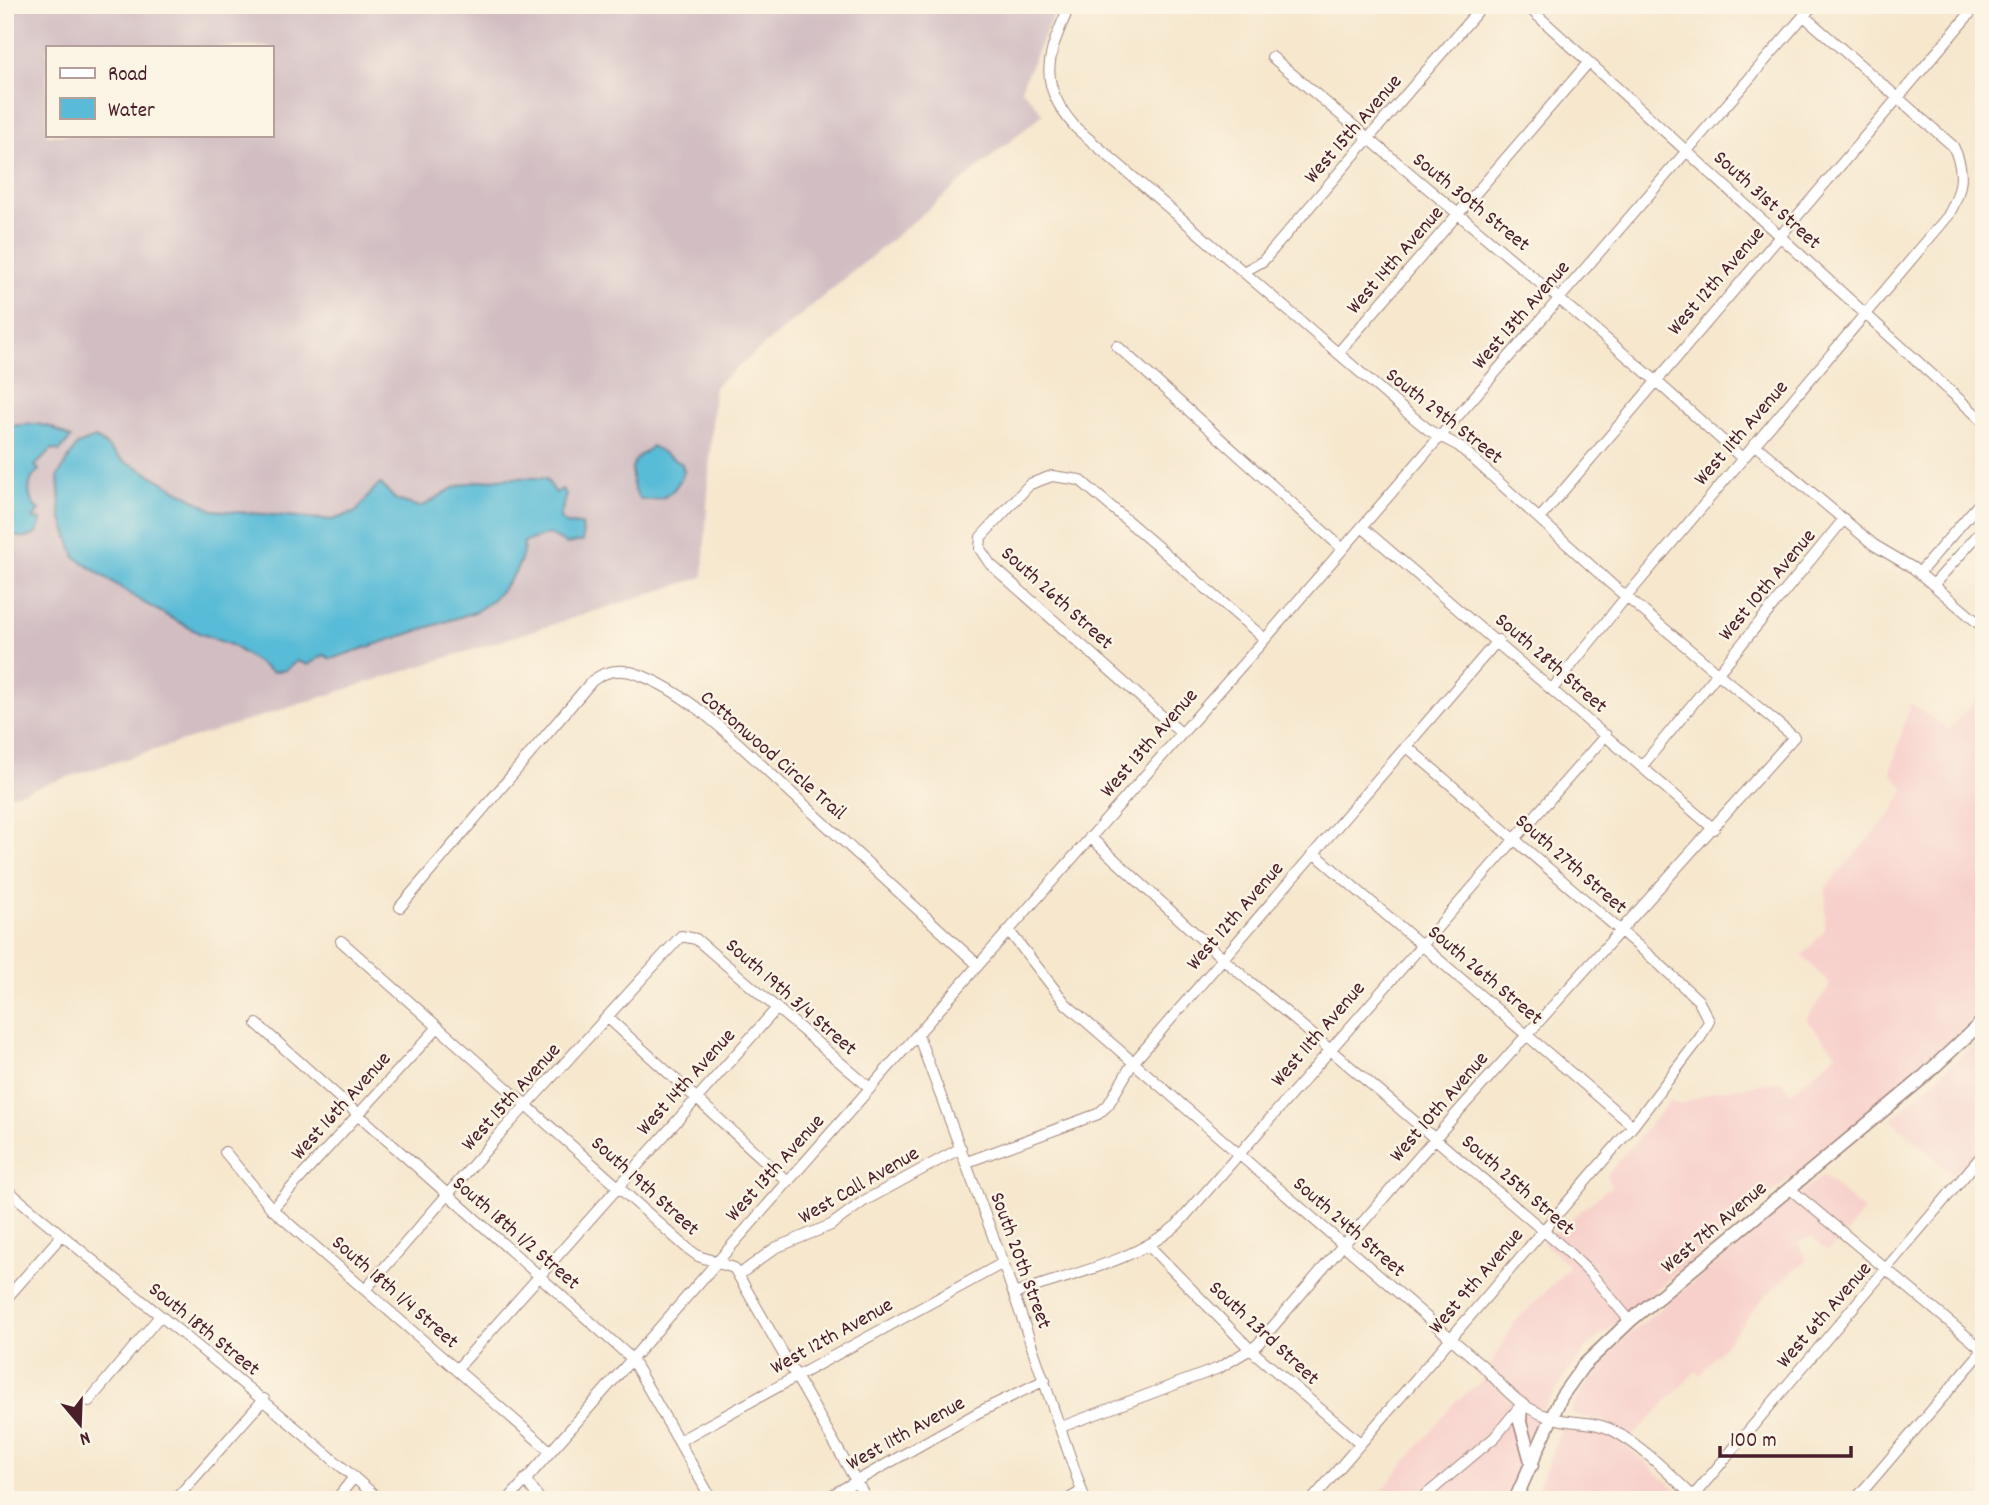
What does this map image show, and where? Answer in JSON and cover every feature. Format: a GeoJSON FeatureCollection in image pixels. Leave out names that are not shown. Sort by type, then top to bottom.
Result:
{"type":"FeatureCollection","features":[{"type":"Feature","properties":{"kind":"main road","name":"West 7th Avenue"},"geometry":{"type":"LineString","coordinates":[[1515,1500],[1561,1397],[1583,1366],[1630,1321],[1919,1081],[1982,1025]]}},
{"type":"Feature","properties":{"kind":"main road"},"geometry":{"type":"LineString","coordinates":[[1521,1405],[1520,1422],[1532,1465]]}},
{"type":"Feature","properties":{"kind":"street","name":"South 29th Street"},"geometry":{"type":"LineString","coordinates":[[1070,5],[1048,56],[1048,69],[1056,100],[1072,123],[1413,417],[1459,446],[1626,597],[1794,737]]}},
{"type":"Feature","properties":{"kind":"street","name":"West 15th Avenue"},"geometry":{"type":"LineString","coordinates":[[1245,271],[1263,261],[1483,5]]}},
{"type":"Feature","properties":{"kind":"street","name":"South 31st Street"},"geometry":{"type":"LineString","coordinates":[[1526,5],[1984,422]]}},
{"type":"Feature","properties":{"kind":"street","name":"West 13th Avenue"},"geometry":{"type":"LineString","coordinates":[[508,1500],[1265,639],[1813,5]]}},
{"type":"Feature","properties":{"kind":"street","name":"West 12th Avenue"},"geometry":{"type":"LineString","coordinates":[[1540,518],[1977,5]]}},
{"type":"Feature","properties":{"kind":"street"},"geometry":{"type":"LineString","coordinates":[[1804,16],[1897,99]]}},
{"type":"Feature","properties":{"kind":"street","name":"South 30th Street"},"geometry":{"type":"LineString","coordinates":[[1272,57],[1655,380],[1742,458]]}},
{"type":"Feature","properties":{"kind":"street","name":"West 14th Avenue"},"geometry":{"type":"LineString","coordinates":[[1338,353],[1588,63]]}},
{"type":"Feature","properties":{"kind":"street","name":"West 11th Avenue"},"geometry":{"type":"LineString","coordinates":[[1553,688],[1742,458],[1866,316],[1948,216],[1963,177],[1961,160],[1953,146],[1897,99]]}},
{"type":"Feature","properties":{"kind":"street"},"geometry":{"type":"LineString","coordinates":[[1117,346],[1343,549]]}},
{"type":"Feature","properties":{"kind":"street"},"geometry":{"type":"LineString","coordinates":[[1754,444],[1874,545],[1934,584],[1984,628]]}},
{"type":"Feature","properties":{"kind":"street","name":"South 26th Street"},"geometry":{"type":"LineString","coordinates":[[1181,733],[990,564],[979,542],[1030,484],[1052,475],[1065,475],[1090,486],[1265,639]]}},
{"type":"Feature","properties":{"kind":"street"},"geometry":{"type":"LineString","coordinates":[[1919,573],[1984,498]]}},
{"type":"Feature","properties":{"kind":"street","name":"West 10th Avenue"},"geometry":{"type":"LineString","coordinates":[[1643,766],[1844,519]]}},
{"type":"Feature","properties":{"kind":"street","name":"South 28th Street"},"geometry":{"type":"LineString","coordinates":[[1362,527],[1553,688],[1714,829]]}},
{"type":"Feature","properties":{"kind":"street"},"geometry":{"type":"LineString","coordinates":[[1934,584],[1984,528]]}},
{"type":"Feature","properties":{"kind":"street","name":"West 12th Avenue"},"geometry":{"type":"LineString","coordinates":[[967,1162],[1098,1114],[1108,1105],[1132,1063],[1497,640]]}},
{"type":"Feature","properties":{"kind":"street","name":"Cottonwood Circle Trail"},"geometry":{"type":"LineString","coordinates":[[400,907],[592,681],[608,671],[621,671],[637,674],[657,684],[723,730],[978,965]]}},
{"type":"Feature","properties":{"kind":"street","name":"West 11th Avenue"},"geometry":{"type":"LineString","coordinates":[[1014,1294],[1148,1245],[1177,1225],[1329,1048],[1606,735]]}},
{"type":"Feature","properties":{"kind":"street","name":"West 10th Avenue"},"geometry":{"type":"LineString","coordinates":[[1061,1427],[1219,1368],[1251,1350],[1436,1137],[1794,737]]}},
{"type":"Feature","properties":{"kind":"street","name":"South 27th Street"},"geometry":{"type":"LineString","coordinates":[[1406,746],[1622,931],[1698,1000],[1707,1014]]}},
{"type":"Feature","properties":{"kind":"street","name":"South 25th Street"},"geometry":{"type":"LineString","coordinates":[[1090,837],[1222,958],[1544,1231],[1590,1273],[1630,1321]]}},
{"type":"Feature","properties":{"kind":"street","name":"South 26th Street"},"geometry":{"type":"LineString","coordinates":[[1314,853],[1633,1126]]}},
{"type":"Feature","properties":{"kind":"street","name":"South 24th Street"},"geometry":{"type":"LineString","coordinates":[[1009,931],[1051,988],[1132,1063],[1450,1338],[1521,1405],[1552,1418],[1613,1430],[1693,1499]]}},
{"type":"Feature","properties":{"kind":"street","name":"West 15th Avenue"},"geometry":{"type":"LineString","coordinates":[[365,1290],[676,939],[688,937]]}},
{"type":"Feature","properties":{"kind":"street","name":"South 19th 3/4 Street"},"geometry":{"type":"LineString","coordinates":[[688,937],[696,939],[870,1088]]}},
{"type":"Feature","properties":{"kind":"street","name":"South 19th Street"},"geometry":{"type":"LineString","coordinates":[[341,941],[687,1248],[698,1256],[734,1268],[867,1500]]}},
{"type":"Feature","properties":{"kind":"street","name":"West 14th Avenue"},"geometry":{"type":"LineString","coordinates":[[457,1369],[777,1008]]}},
{"type":"Feature","properties":{"kind":"street","name":"West 9th Avenue"},"geometry":{"type":"LineString","coordinates":[[1312,1500],[1633,1126],[1700,1038],[1709,1021],[1707,1014]]}},
{"type":"Feature","properties":{"kind":"street"},"geometry":{"type":"LineString","coordinates":[[607,1017],[787,1181]]}},
{"type":"Feature","properties":{"kind":"street","name":"South 18th 1/2 Street"},"geometry":{"type":"LineString","coordinates":[[257,1024],[631,1358],[712,1500]]}},
{"type":"Feature","properties":{"kind":"street","name":"West 16th Avenue"},"geometry":{"type":"LineString","coordinates":[[271,1209],[438,1027]]}},
{"type":"Feature","properties":{"kind":"street","name":"South 20th Street"},"geometry":{"type":"LineString","coordinates":[[918,1035],[967,1162],[1084,1496]]}},
{"type":"Feature","properties":{"kind":"street","name":"West Call Avenue"},"geometry":{"type":"LineString","coordinates":[[739,1275],[775,1248],[831,1225],[864,1201],[961,1148]]}},
{"type":"Feature","properties":{"kind":"street","name":"South 18th 1/4 Street"},"geometry":{"type":"LineString","coordinates":[[225,1152],[271,1209],[550,1451]]}},
{"type":"Feature","properties":{"kind":"street","name":"West 6th Avenue"},"geometry":{"type":"LineString","coordinates":[[1693,1499],[1984,1153]]}},
{"type":"Feature","properties":{"kind":"street","name":"South 18th Street"},"geometry":{"type":"LineString","coordinates":[[5,1188],[159,1317],[264,1399],[380,1500]]}},
{"type":"Feature","properties":{"kind":"street"},"geometry":{"type":"LineString","coordinates":[[1789,1188],[1983,1350],[1855,1500]]}},
{"type":"Feature","properties":{"kind":"street"},"geometry":{"type":"LineString","coordinates":[[5,1300],[62,1235]]}},
{"type":"Feature","properties":{"kind":"street","name":"South 23rd Street"},"geometry":{"type":"LineString","coordinates":[[1148,1245],[1251,1350],[1359,1443]]}},
{"type":"Feature","properties":{"kind":"street","name":"West 12th Avenue"},"geometry":{"type":"LineString","coordinates":[[679,1441],[1003,1263]]}},
{"type":"Feature","properties":{"kind":"street"},"geometry":{"type":"LineString","coordinates":[[89,1401],[159,1317]]}},
{"type":"Feature","properties":{"kind":"street","name":"West 11th Avenue"},"geometry":{"type":"LineString","coordinates":[[823,1500],[979,1412],[1045,1380]]}},
{"type":"Feature","properties":{"kind":"street"},"geometry":{"type":"LineString","coordinates":[[181,1497],[264,1399]]}},
{"type":"Feature","properties":{"kind":"street"},"geometry":{"type":"LineString","coordinates":[[1420,1500],[1495,1437],[1521,1405]]}},
{"type":"Feature","properties":{"kind":"street"},"geometry":{"type":"LineString","coordinates":[[336,1500],[354,1477]]}},
{"type":"Feature","properties":{"kind":"street"},"geometry":{"type":"LineString","coordinates":[[526,1479],[540,1500]]}},
{"type":"Feature","properties":{"kind":"street"},"geometry":{"type":"LineString","coordinates":[[1067,1500],[1084,1496]]}},
{"type":"Feature","properties":{"kind":"shaded area"},"geometry":{"type":"Polygon","coordinates":[[[5,5],[1058,5],[1021,88],[1043,114],[714,387],[703,577],[5,797],[5,5]]]}},
{"type":"Feature","properties":{"kind":"shaded area"},"geometry":{"type":"Polygon","coordinates":[[[1980,695],[1984,698],[1984,1010],[1905,1083],[1587,1347],[1542,1410],[1522,1400],[1490,1365],[1514,1323],[1570,1267],[1543,1242],[1612,1185],[1606,1176],[1670,1101],[1680,1105],[1715,1091],[1781,1081],[1791,1092],[1837,1054],[1806,1019],[1831,985],[1802,956],[1825,930],[1826,887],[1894,810],[1904,789],[1891,772],[1910,703],[1949,730],[1980,695]]]}},
{"type":"Feature","properties":{"kind":"shaded area"},"geometry":{"type":"Polygon","coordinates":[[[1984,1035],[1984,1148],[1958,1179],[1891,1119],[1984,1035]]]}},
{"type":"Feature","properties":{"kind":"shaded area"},"geometry":{"type":"Polygon","coordinates":[[[1823,1175],[1864,1211],[1842,1239],[1827,1251],[1811,1237],[1798,1243],[1807,1259],[1764,1297],[1700,1375],[1696,1371],[1633,1436],[1605,1421],[1571,1414],[1573,1405],[1591,1378],[1620,1342],[1823,1175]]]}},
{"type":"Feature","properties":{"kind":"shaded area"},"geometry":{"type":"Polygon","coordinates":[[[1486,1373],[1516,1408],[1539,1420],[1527,1454],[1504,1500],[1374,1500],[1456,1401],[1479,1384],[1486,1373]]]}},
{"type":"Feature","properties":{"kind":"shaded area"},"geometry":{"type":"Polygon","coordinates":[[[1572,1426],[1600,1430],[1624,1444],[1683,1496],[1680,1500],[1530,1500],[1537,1490],[1562,1428],[1572,1426]]]}},
{"type":"Feature","properties":{"kind":"water"},"geometry":{"type":"Polygon","coordinates":[[[36,424],[51,427],[71,438],[60,451],[52,449],[35,466],[39,470],[32,479],[29,490],[32,501],[39,510],[33,519],[41,520],[37,533],[21,537],[5,529],[5,426],[36,424]]]}},
{"type":"Feature","properties":{"kind":"water"},"geometry":{"type":"Polygon","coordinates":[[[95,438],[122,460],[213,510],[332,520],[356,512],[381,484],[396,500],[420,507],[454,488],[468,484],[502,479],[546,479],[556,493],[562,489],[566,494],[560,518],[566,524],[582,525],[583,541],[566,544],[549,534],[524,542],[515,573],[501,591],[475,612],[331,659],[324,655],[308,665],[297,661],[286,670],[272,672],[231,645],[199,633],[144,603],[75,557],[61,516],[58,476],[77,445],[95,438]]]}},
{"type":"Feature","properties":{"kind":"water"},"geometry":{"type":"Polygon","coordinates":[[[652,446],[682,464],[684,472],[677,486],[668,495],[656,499],[640,499],[633,484],[633,466],[639,456],[652,446]]]}}]}
